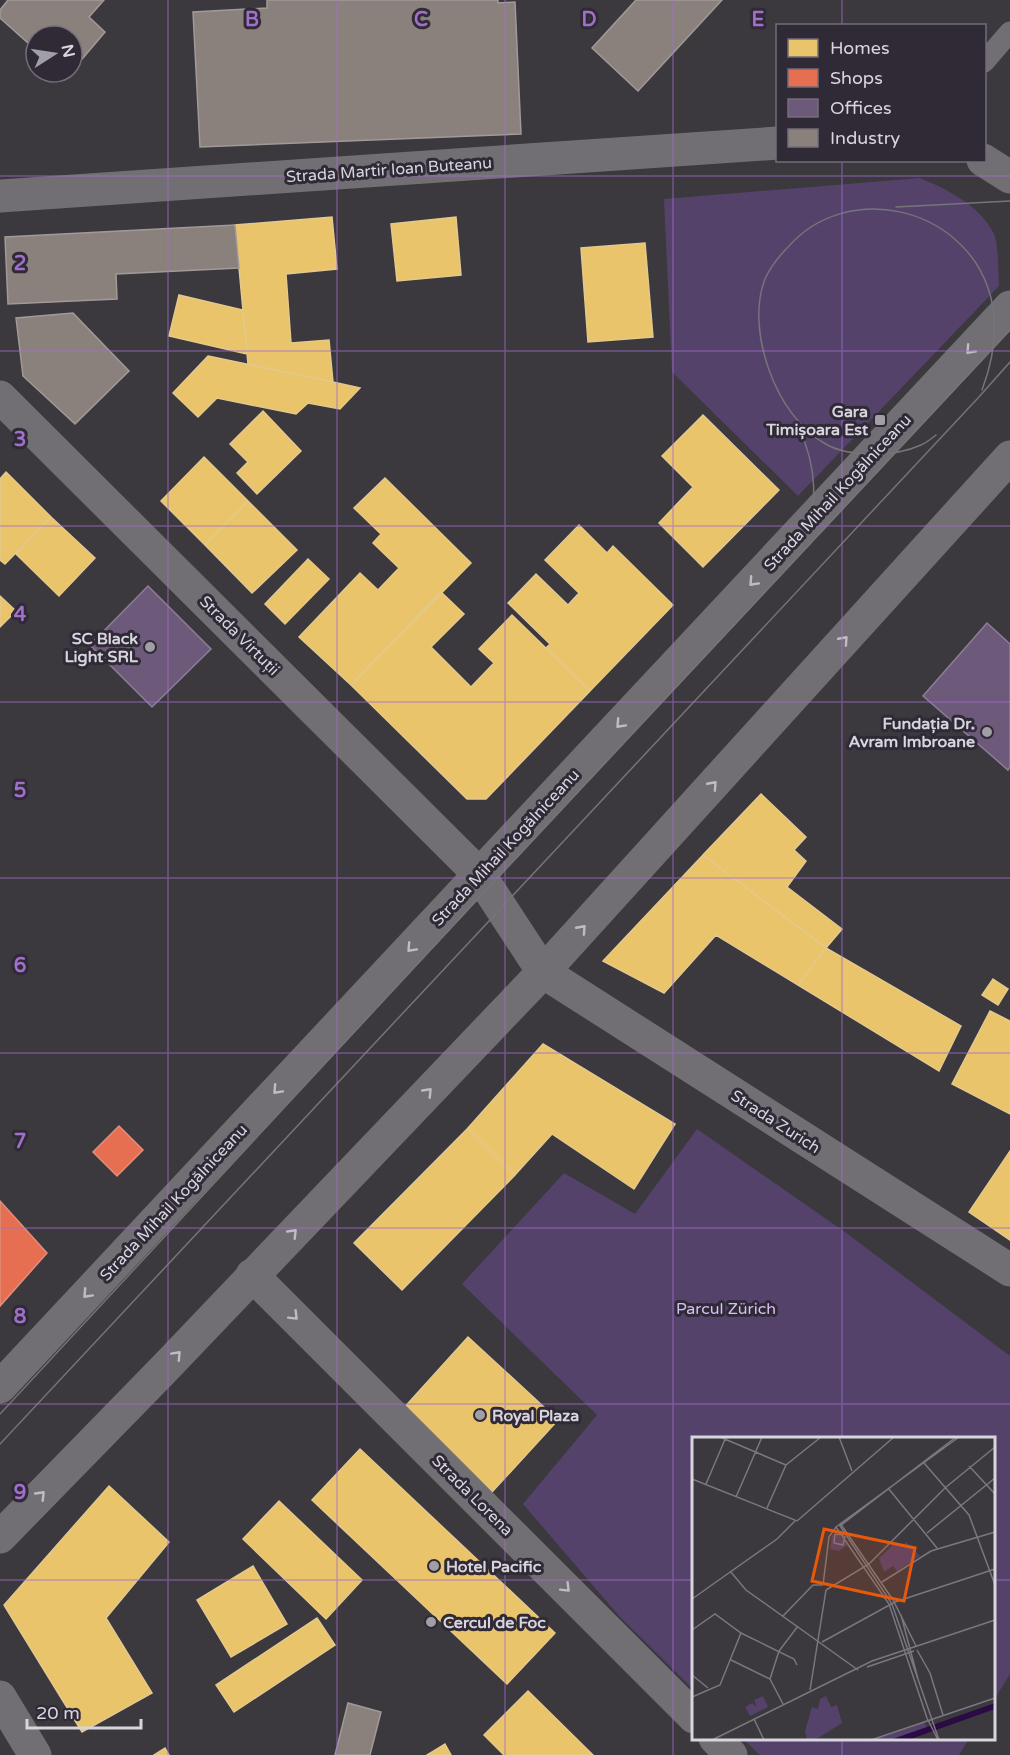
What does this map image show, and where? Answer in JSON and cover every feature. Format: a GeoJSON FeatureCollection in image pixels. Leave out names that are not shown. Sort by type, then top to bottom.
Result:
{"type":"FeatureCollection","features":[{"type":"Feature","properties":{"kind":"street","name":"Strada Martir Ioan Buteanu"},"geometry":{"type":"LineString","coordinates":[[0,196],[776,143]]}},
{"type":"Feature","properties":{"kind":"street"},"geometry":{"type":"LineString","coordinates":[[986,162],[1010,177]]}},
{"type":"Feature","properties":{"kind":"street","name":"Strada Mihail Kogălniceanu"},"geometry":{"type":"LineString","coordinates":[[0,1387],[1010,307]]}},
{"type":"Feature","properties":{"kind":"street","name":"Strada Virtuții"},"geometry":{"type":"LineString","coordinates":[[0,397],[479,874],[543,972]]}},
{"type":"Feature","properties":{"kind":"street"},"geometry":{"type":"LineString","coordinates":[[0,1537],[165,1368],[543,972],[1010,458]]}},
{"type":"Feature","properties":{"kind":"street","name":"Strada Zurich"},"geometry":{"type":"LineString","coordinates":[[543,972],[1010,1270]]}},
{"type":"Feature","properties":{"kind":"street","name":"Strada Lorena"},"geometry":{"type":"LineString","coordinates":[[252,1275],[692,1716]]}},
{"type":"Feature","properties":{"kind":"street"},"geometry":{"type":"LineString","coordinates":[[0,1697],[35,1755]]}},
{"type":"Feature","properties":{"kind":"street"},"geometry":{"type":"LineString","coordinates":[[717,1740],[731,1755]]}},
{"type":"Feature","properties":{"kind":"lane"},"geometry":{"type":"LineString","coordinates":[[986,60],[1010,32]]}},
{"type":"Feature","properties":{"kind":"green space"},"geometry":{"type":"Polygon","coordinates":[[[920,178],[962,200],[981,215],[988,224],[997,245],[999,286],[798,496],[672,372],[664,199],[920,178]]]}},
{"type":"Feature","properties":{"kind":"green space","name":"Parcul Zürich"},"geometry":{"type":"Polygon","coordinates":[[[697,1129],[845,1232],[1010,1356],[1010,1674],[995,1698],[995,1437],[692,1437],[692,1688],[620,1617],[523,1504],[597,1415],[462,1284],[564,1173],[635,1214],[697,1129]]]}},
{"type":"Feature","properties":{"kind":"green space"},"geometry":{"type":"Polygon","coordinates":[[[744,1740],[968,1740],[959,1755],[760,1755],[744,1740]]]}},
{"type":"Feature","properties":{"kind":"building: Homes"},"geometry":{"type":"Polygon","coordinates":[[[332,217],[337,269],[286,274],[291,343],[329,340],[333,382],[248,364],[235,225],[332,217]]]}},
{"type":"Feature","properties":{"kind":"building: Homes"},"geometry":{"type":"Polygon","coordinates":[[[456,217],[461,275],[397,281],[391,224],[456,217]]]}},
{"type":"Feature","properties":{"kind":"building: Homes"},"geometry":{"type":"Polygon","coordinates":[[[645,243],[653,337],[588,342],[581,248],[645,243]]]}},
{"type":"Feature","properties":{"kind":"building: Homes"},"geometry":{"type":"Polygon","coordinates":[[[179,295],[243,310],[247,354],[169,336],[179,295]]]}},
{"type":"Feature","properties":{"kind":"building: Homes"},"geometry":{"type":"Polygon","coordinates":[[[208,356],[360,388],[340,409],[308,403],[296,414],[217,398],[198,417],[173,393],[208,356]]]}},
{"type":"Feature","properties":{"kind":"building: Homes"},"geometry":{"type":"Polygon","coordinates":[[[263,411],[301,451],[257,494],[237,473],[248,462],[230,444],[263,411]]]}},
{"type":"Feature","properties":{"kind":"building: Homes"},"geometry":{"type":"Polygon","coordinates":[[[703,415],[779,490],[703,567],[659,523],[693,487],[662,456],[703,415]]]}},
{"type":"Feature","properties":{"kind":"building: Homes"},"geometry":{"type":"Polygon","coordinates":[[[204,457],[248,501],[205,545],[161,501],[204,457]]]}},
{"type":"Feature","properties":{"kind":"building: Homes"},"geometry":{"type":"Polygon","coordinates":[[[6,472],[51,517],[5,564],[0,560],[0,479],[6,472]]]}},
{"type":"Feature","properties":{"kind":"building: Homes"},"geometry":{"type":"Polygon","coordinates":[[[385,478],[471,563],[351,685],[299,637],[360,573],[378,590],[399,568],[373,543],[381,534],[354,508],[385,478]]]}},
{"type":"Feature","properties":{"kind":"building: Homes"},"geometry":{"type":"Polygon","coordinates":[[[248,501],[297,550],[252,593],[205,545],[248,501]]]}},
{"type":"Feature","properties":{"kind":"building: Homes"},"geometry":{"type":"Polygon","coordinates":[[[51,517],[95,558],[59,596],[16,554],[51,517]]]}},
{"type":"Feature","properties":{"kind":"building: Homes"},"geometry":{"type":"Polygon","coordinates":[[[579,525],[607,553],[613,546],[673,605],[590,691],[546,648],[550,644],[508,603],[536,574],[568,605],[579,593],[545,560],[579,525]]]}},
{"type":"Feature","properties":{"kind":"building: Homes"},"geometry":{"type":"Polygon","coordinates":[[[308,559],[329,579],[285,624],[265,604],[308,559]]]}},
{"type":"Feature","properties":{"kind":"building: Homes"},"geometry":{"type":"Polygon","coordinates":[[[441,592],[464,614],[431,647],[471,687],[494,663],[479,649],[512,615],[590,691],[486,799],[467,799],[351,685],[441,592]]]}},
{"type":"Feature","properties":{"kind":"building: Homes"},"geometry":{"type":"Polygon","coordinates":[[[0,596],[16,611],[0,627],[0,596]]]}},
{"type":"Feature","properties":{"kind":"building: Homes"},"geometry":{"type":"Polygon","coordinates":[[[761,794],[806,837],[794,850],[806,861],[787,887],[842,929],[826,948],[703,855],[761,794]]]}},
{"type":"Feature","properties":{"kind":"building: Homes"},"geometry":{"type":"Polygon","coordinates":[[[703,855],[826,948],[798,985],[716,935],[664,993],[603,961],[703,855]]]}},
{"type":"Feature","properties":{"kind":"building: Homes"},"geometry":{"type":"Polygon","coordinates":[[[826,948],[961,1026],[939,1071],[798,985],[826,948]]]}},
{"type":"Feature","properties":{"kind":"building: Homes"},"geometry":{"type":"Polygon","coordinates":[[[993,979],[1008,989],[998,1005],[982,995],[993,979]]]}},
{"type":"Feature","properties":{"kind":"building: Homes"},"geometry":{"type":"Polygon","coordinates":[[[990,1011],[1010,1021],[1010,1114],[952,1084],[990,1011]]]}},
{"type":"Feature","properties":{"kind":"building: Homes"},"geometry":{"type":"Polygon","coordinates":[[[543,1044],[675,1124],[634,1189],[552,1134],[515,1175],[468,1128],[543,1044]]]}},
{"type":"Feature","properties":{"kind":"building: Homes"},"geometry":{"type":"Polygon","coordinates":[[[468,1128],[515,1175],[402,1290],[354,1243],[468,1128]]]}},
{"type":"Feature","properties":{"kind":"building: Homes"},"geometry":{"type":"Polygon","coordinates":[[[1010,1151],[1010,1240],[969,1212],[1010,1151]]]}},
{"type":"Feature","properties":{"kind":"building: Homes","name":"Royal Plaza"},"geometry":{"type":"Polygon","coordinates":[[[468,1337],[558,1420],[492,1492],[402,1410],[468,1337]]]}},
{"type":"Feature","properties":{"kind":"building: Homes","name":"Hotel Pacific"},"geometry":{"type":"Polygon","coordinates":[[[360,1449],[555,1633],[507,1684],[312,1500],[360,1449]]]}},
{"type":"Feature","properties":{"kind":"building: Homes"},"geometry":{"type":"Polygon","coordinates":[[[109,1486],[169,1542],[106,1618],[152,1693],[82,1732],[4,1605],[109,1486]]]}},
{"type":"Feature","properties":{"kind":"building: Homes"},"geometry":{"type":"Polygon","coordinates":[[[279,1501],[362,1580],[326,1619],[243,1539],[279,1501]]]}},
{"type":"Feature","properties":{"kind":"building: Homes"},"geometry":{"type":"Polygon","coordinates":[[[253,1566],[287,1624],[231,1657],[197,1600],[253,1566]]]}},
{"type":"Feature","properties":{"kind":"building: Homes"},"geometry":{"type":"Polygon","coordinates":[[[317,1618],[335,1645],[234,1712],[216,1685],[317,1618]]]}},
{"type":"Feature","properties":{"kind":"building: Homes"},"geometry":{"type":"Polygon","coordinates":[[[528,1691],[593,1755],[504,1755],[484,1735],[528,1691]]]}},
{"type":"Feature","properties":{"kind":"building: Homes"},"geometry":{"type":"Polygon","coordinates":[[[445,1744],[451,1755],[427,1755],[445,1744]]]}},
{"type":"Feature","properties":{"kind":"building: Homes"},"geometry":{"type":"Polygon","coordinates":[[[165,1748],[169,1755],[154,1755],[165,1748]]]}},
{"type":"Feature","properties":{"kind":"building: Shops"},"geometry":{"type":"Polygon","coordinates":[[[119,1126],[143,1150],[117,1176],[93,1152],[119,1126]]]}},
{"type":"Feature","properties":{"kind":"building: Shops"},"geometry":{"type":"Polygon","coordinates":[[[0,1201],[47,1253],[0,1306],[0,1201]]]}},
{"type":"Feature","properties":{"kind":"building: Offices","name":"SC Black Light SRL"},"geometry":{"type":"Polygon","coordinates":[[[148,586],[211,649],[152,707],[90,645],[148,586]]]}},
{"type":"Feature","properties":{"kind":"building: Offices","name":"Fundația Dr. Avram Imbroane"},"geometry":{"type":"Polygon","coordinates":[[[987,623],[1010,644],[1010,767],[1008,770],[923,696],[987,623]]]}},
{"type":"Feature","properties":{"kind":"building: Industry"},"geometry":{"type":"Polygon","coordinates":[[[8,0],[104,0],[89,17],[105,32],[84,57],[84,24],[24,24],[24,39],[0,18],[0,10],[8,0]]]}},
{"type":"Feature","properties":{"kind":"building: Industry"},"geometry":{"type":"Polygon","coordinates":[[[267,0],[498,0],[498,3],[515,2],[521,134],[200,147],[193,12],[267,8],[267,0]]]}},
{"type":"Feature","properties":{"kind":"building: Industry"},"geometry":{"type":"Polygon","coordinates":[[[636,0],[722,0],[638,91],[592,48],[636,0]]]}},
{"type":"Feature","properties":{"kind":"building: Industry"},"geometry":{"type":"Polygon","coordinates":[[[235,225],[239,268],[116,274],[117,299],[8,304],[5,237],[235,225]]]}},
{"type":"Feature","properties":{"kind":"building: Industry"},"geometry":{"type":"Polygon","coordinates":[[[73,313],[129,371],[75,424],[23,376],[16,318],[73,313]]]}},
{"type":"Feature","properties":{"kind":"building: Industry"},"geometry":{"type":"Polygon","coordinates":[[[348,1703],[381,1712],[370,1755],[335,1755],[348,1703]]]}},
{"type":"Feature","properties":{"kind":"tram line"},"geometry":{"type":"LineString","coordinates":[[896,207],[1010,201]]}},
{"type":"Feature","properties":{"kind":"tram line"},"geometry":{"type":"LineString","coordinates":[[936,435],[921,445],[898,452],[858,453],[834,448],[824,443],[807,430],[792,413],[779,393],[769,370],[762,346],[759,322],[760,300],[765,279],[789,246],[813,226],[841,214],[870,209],[900,212],[928,222],[953,238],[974,260],[992,301],[994,340],[990,365],[982,390]]}},
{"type":"Feature","properties":{"kind":"tram line"},"geometry":{"type":"LineString","coordinates":[[0,1414],[1010,330]]}},
{"type":"Feature","properties":{"kind":"tram line"},"geometry":{"type":"LineString","coordinates":[[0,1444],[1010,362]]}},
{"type":"Feature","properties":{"kind":"tram line"},"geometry":{"type":"LineString","coordinates":[[798,425],[809,456],[814,487],[811,517],[800,549]]}},
{"type":"Feature","properties":{"kind":"place","name":"Gara Timișoara Est"},"geometry":{"type":"Point","coordinates":[880,420]}},
{"type":"Feature","properties":{"kind":"place","name":"SC Black Light SRL"},"geometry":{"type":"Point","coordinates":[150,647]}},
{"type":"Feature","properties":{"kind":"place","name":"Fundația Dr. Avram Imbroane"},"geometry":{"type":"Point","coordinates":[987,732]}},
{"type":"Feature","properties":{"kind":"place","name":"Royal Plaza"},"geometry":{"type":"Point","coordinates":[480,1415]}},
{"type":"Feature","properties":{"kind":"place","name":"Hotel Pacific"},"geometry":{"type":"Point","coordinates":[434,1566]}},
{"type":"Feature","properties":{"kind":"place","name":"Cercul de Foc"},"geometry":{"type":"Point","coordinates":[431,1622]}}]}
